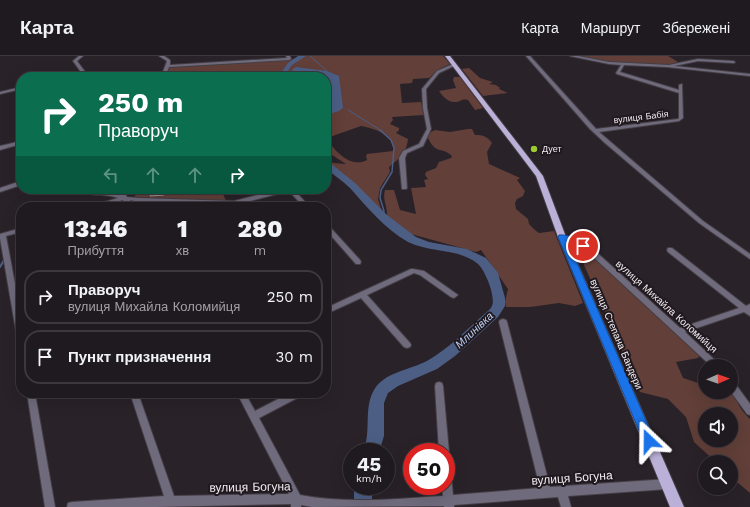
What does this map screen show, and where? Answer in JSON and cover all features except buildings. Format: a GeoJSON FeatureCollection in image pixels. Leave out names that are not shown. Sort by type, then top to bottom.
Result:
{"type":"FeatureCollection","features":[{"type":"Feature","properties":{"kind":"main road","name":"вулиця Степана Бандери"},"geometry":{"type":"LineString","coordinates":[[448,56],[539,176],[562,237],[677,507]]}},
{"type":"Feature","properties":{"kind":"street"},"geometry":{"type":"LineString","coordinates":[[80,56],[75,61],[82,72]]}},
{"type":"Feature","properties":{"kind":"street"},"geometry":{"type":"LineString","coordinates":[[162,56],[170,60],[165,72]]}},
{"type":"Feature","properties":{"kind":"street"},"geometry":{"type":"LineString","coordinates":[[256,56],[257,62]]}},
{"type":"Feature","properties":{"kind":"street"},"geometry":{"type":"LineString","coordinates":[[528,56],[595,131],[701,222],[750,257]]}},
{"type":"Feature","properties":{"kind":"street"},"geometry":{"type":"LineString","coordinates":[[572,56],[609,63],[667,66],[750,75]]}},
{"type":"Feature","properties":{"kind":"street"},"geometry":{"type":"LineString","coordinates":[[168,66],[257,62],[289,58]]}},
{"type":"Feature","properties":{"kind":"street"},"geometry":{"type":"LineString","coordinates":[[667,66],[698,60],[733,62]]}},
{"type":"Feature","properties":{"kind":"street"},"geometry":{"type":"LineString","coordinates":[[623,64],[618,73],[681,92],[682,85]]}},
{"type":"Feature","properties":{"kind":"street"},"geometry":{"type":"LineString","coordinates":[[404,188],[402,158],[404,152],[421,145],[429,129],[425,108],[424,89],[438,72],[454,65]]}},
{"type":"Feature","properties":{"kind":"street"},"geometry":{"type":"LineString","coordinates":[[0,93],[16,89]]}},
{"type":"Feature","properties":{"kind":"street","name":"вулиця Бабія"},"geometry":{"type":"LineString","coordinates":[[595,131],[679,120],[681,118],[681,92]]}},
{"type":"Feature","properties":{"kind":"street"},"geometry":{"type":"LineString","coordinates":[[0,148],[16,143]]}},
{"type":"Feature","properties":{"kind":"street"},"geometry":{"type":"LineString","coordinates":[[0,190],[16,185]]}},
{"type":"Feature","properties":{"kind":"street"},"geometry":{"type":"LineString","coordinates":[[114,194],[124,198],[139,200],[186,202]]}},
{"type":"Feature","properties":{"kind":"street"},"geometry":{"type":"LineString","coordinates":[[122,194],[127,202]]}},
{"type":"Feature","properties":{"kind":"street"},"geometry":{"type":"LineString","coordinates":[[241,202],[271,194]]}},
{"type":"Feature","properties":{"kind":"street"},"geometry":{"type":"LineString","coordinates":[[295,194],[302,202]]}},
{"type":"Feature","properties":{"kind":"street"},"geometry":{"type":"LineString","coordinates":[[110,202],[124,198]]}},
{"type":"Feature","properties":{"kind":"street"},"geometry":{"type":"LineString","coordinates":[[16,232],[2,236],[16,310]]}},
{"type":"Feature","properties":{"kind":"street"},"geometry":{"type":"LineString","coordinates":[[331,232],[358,262]]}},
{"type":"Feature","properties":{"kind":"street","name":"вулиця Михайла Коломийця"},"geometry":{"type":"LineString","coordinates":[[562,237],[574,241],[592,252],[709,359]]}},
{"type":"Feature","properties":{"kind":"street"},"geometry":{"type":"LineString","coordinates":[[670,250],[748,310]]}},
{"type":"Feature","properties":{"kind":"street"},"geometry":{"type":"LineString","coordinates":[[331,309],[413,271],[422,273],[454,295]]}},
{"type":"Feature","properties":{"kind":"street"},"geometry":{"type":"LineString","coordinates":[[363,295],[407,345]]}},
{"type":"Feature","properties":{"kind":"street"},"geometry":{"type":"LineString","coordinates":[[680,331],[748,310]]}},
{"type":"Feature","properties":{"kind":"street"},"geometry":{"type":"LineString","coordinates":[[503,322],[546,492]]}},
{"type":"Feature","properties":{"kind":"street"},"geometry":{"type":"LineString","coordinates":[[439,386],[443,443]]}},
{"type":"Feature","properties":{"kind":"street"},"geometry":{"type":"LineString","coordinates":[[738,394],[750,411]]}},
{"type":"Feature","properties":{"kind":"street"},"geometry":{"type":"LineString","coordinates":[[32,398],[50,507]]}},
{"type":"Feature","properties":{"kind":"street"},"geometry":{"type":"LineString","coordinates":[[136,398],[171,501]]}},
{"type":"Feature","properties":{"kind":"street"},"geometry":{"type":"LineString","coordinates":[[244,398],[297,503]]}},
{"type":"Feature","properties":{"kind":"street"},"geometry":{"type":"LineString","coordinates":[[254,417],[289,398]]}},
{"type":"Feature","properties":{"kind":"street","name":"вулиця Богуна"},"geometry":{"type":"LineString","coordinates":[[72,507],[171,501],[312,503],[354,506],[448,504],[546,492],[668,484]]}},
{"type":"Feature","properties":{"kind":"street"},"geometry":{"type":"LineString","coordinates":[[561,491],[566,507]]}},
{"type":"Feature","properties":{"kind":"shaded area"},"geometry":{"type":"Polygon","coordinates":[[[301,56],[443,56],[450,64],[441,68],[429,78],[413,79],[412,83],[400,84],[402,103],[421,102],[424,115],[392,117],[393,120],[390,124],[399,128],[396,133],[408,139],[406,148],[399,158],[389,167],[390,172],[380,188],[378,199],[382,212],[369,201],[357,187],[349,186],[331,172],[331,162],[346,164],[331,154],[331,144],[343,157],[355,162],[367,160],[367,154],[393,151],[394,148],[390,139],[384,134],[377,130],[361,126],[331,137],[331,72],[167,72],[169,66],[290,60],[301,56]]]}},
{"type":"Feature","properties":{"kind":"shaded area"},"geometry":{"type":"Polygon","coordinates":[[[572,56],[668,56],[678,62],[667,66],[609,63],[572,56]]]}},
{"type":"Feature","properties":{"kind":"shaded area"},"geometry":{"type":"Polygon","coordinates":[[[469,68],[480,78],[493,82],[489,84],[496,85],[500,88],[499,89],[508,93],[483,96],[462,69],[469,68]]]}},
{"type":"Feature","properties":{"kind":"shaded area"},"geometry":{"type":"Polygon","coordinates":[[[454,77],[460,77],[483,108],[475,110],[468,100],[464,99],[453,102],[442,95],[439,91],[456,88],[453,80],[454,77]]]}},
{"type":"Feature","properties":{"kind":"shaded area"},"geometry":{"type":"Polygon","coordinates":[[[472,129],[475,135],[487,137],[492,143],[487,152],[489,164],[520,178],[517,180],[525,191],[523,196],[517,199],[515,203],[516,209],[528,219],[529,224],[539,233],[554,231],[583,303],[575,306],[559,303],[530,307],[506,307],[505,302],[508,289],[481,250],[476,252],[411,234],[387,217],[384,197],[385,190],[394,190],[400,210],[416,214],[411,188],[426,187],[424,180],[428,179],[425,175],[426,172],[436,168],[439,162],[451,158],[452,156],[445,151],[434,147],[428,138],[429,133],[435,130],[450,132],[472,129]]]}},
{"type":"Feature","properties":{"kind":"shaded area"},"geometry":{"type":"Polygon","coordinates":[[[136,194],[223,194],[226,201],[134,198],[136,194]]]}},
{"type":"Feature","properties":{"kind":"shaded area"},"geometry":{"type":"Polygon","coordinates":[[[584,248],[701,353],[698,358],[676,362],[683,378],[698,383],[698,399],[736,399],[743,412],[750,419],[750,493],[738,483],[738,455],[708,455],[700,447],[738,447],[738,407],[698,407],[698,446],[694,442],[686,417],[668,399],[640,392],[577,249],[584,248]]]}},
{"type":"Feature","properties":{"kind":"water"},"geometry":{"type":"Polygon","coordinates":[[[296,67],[329,72],[292,72],[296,67]]]}},
{"type":"Feature","properties":{"kind":"water"},"geometry":{"type":"Polygon","coordinates":[[[331,73],[339,76],[343,108],[331,113],[331,73]]]}},
{"type":"Feature","properties":{"kind":"waterway","name":"Млинівка"},"geometry":{"type":"LineString","coordinates":[[284,72],[290,64],[303,56]]}},
{"type":"Feature","properties":{"kind":"waterway"},"geometry":{"type":"LineString","coordinates":[[310,56],[327,71]]}},
{"type":"Feature","properties":{"kind":"waterway"},"geometry":{"type":"LineString","coordinates":[[348,110],[382,131]]}},
{"type":"Feature","properties":{"kind":"waterway"},"geometry":{"type":"LineString","coordinates":[[380,130],[391,140],[394,148],[392,172],[381,190],[380,198],[384,211],[383,217]]}},
{"type":"Feature","properties":{"kind":"waterway","name":"Млинівка"},"geometry":{"type":"LineString","coordinates":[[331,168],[352,185],[383,217],[412,239],[427,245],[463,252],[482,261],[492,273],[499,298],[499,306],[493,314],[451,352],[432,365],[399,379],[383,389],[376,403],[376,436],[374,443]]}},
{"type":"Feature","properties":{"kind":"waterway"},"geometry":{"type":"LineString","coordinates":[[0,267],[4,260]]}},
{"type":"Feature","properties":{"kind":"waterway","name":"Млинівка"},"geometry":{"type":"LineString","coordinates":[[363,495],[363,507]]}},
{"type":"Feature","properties":{"kind":"place","name":"Дует"},"geometry":{"type":"Point","coordinates":[534,149]}},
{"type":"Feature","properties":{"kind":"route"},"geometry":{"type":"LineString","coordinates":[[583,246],[562,237],[649,441]]}}]}
